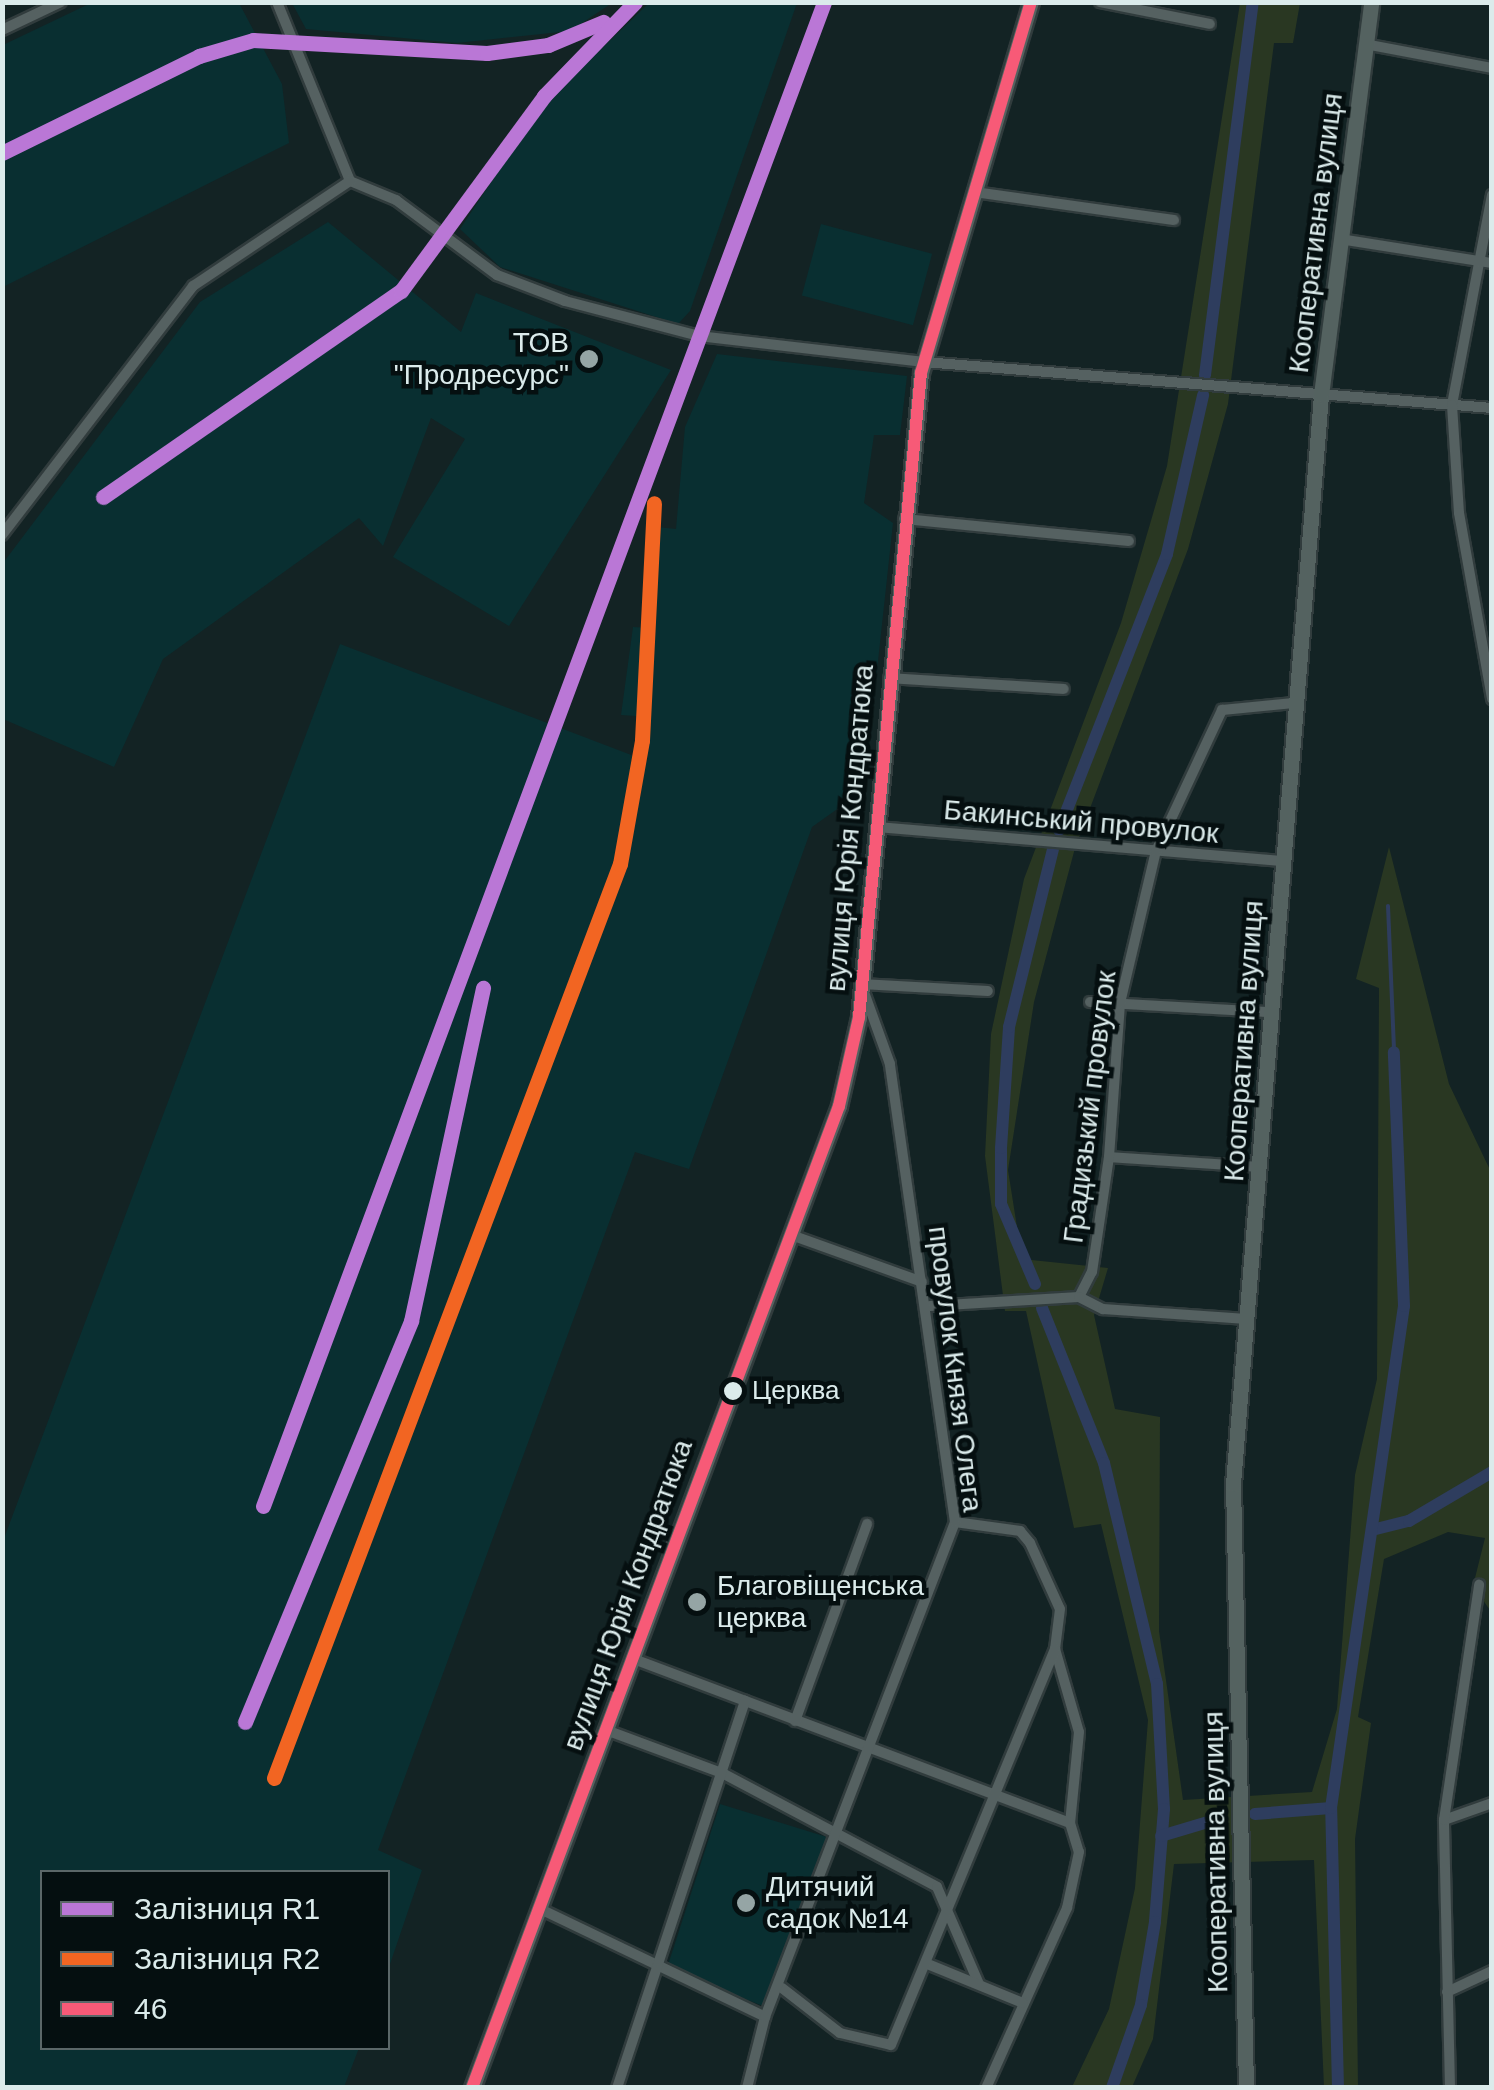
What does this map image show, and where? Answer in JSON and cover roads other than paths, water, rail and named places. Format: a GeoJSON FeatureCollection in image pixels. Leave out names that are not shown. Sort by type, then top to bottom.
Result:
{"type":"FeatureCollection","features":[{"type":"Feature","properties":{"kind":"street"},"geometry":{"type":"LineString","coordinates":[[2,30],[60,2]]}},
{"type":"Feature","properties":{"kind":"street"},"geometry":{"type":"LineString","coordinates":[[277,2],[350,180],[450,235],[498,275],[566,301],[699,336],[924,362],[1492,408]]}},
{"type":"Feature","properties":{"kind":"street","name":"вулиця Юрія Кондратюка"},"geometry":{"type":"LineString","coordinates":[[472,2088],[839,1106],[860,984],[904,519],[924,362],[1030,2]]}},
{"type":"Feature","properties":{"kind":"street"},"geometry":{"type":"LineString","coordinates":[[1100,2],[1210,24]]}},
{"type":"Feature","properties":{"kind":"street","name":"Кооперативна вулиця"},"geometry":{"type":"LineString","coordinates":[[1246,2088],[1233,1484],[1321,396],[1371,2]]}},
{"type":"Feature","properties":{"kind":"street"},"geometry":{"type":"LineString","coordinates":[[1365,44],[1492,68]]}},
{"type":"Feature","properties":{"kind":"street"},"geometry":{"type":"LineString","coordinates":[[2,535],[193,286],[350,180]]}},
{"type":"Feature","properties":{"kind":"street"},"geometry":{"type":"LineString","coordinates":[[974,192],[1174,220]]}},
{"type":"Feature","properties":{"kind":"street"},"geometry":{"type":"LineString","coordinates":[[1492,195],[1476,261],[1452,405],[1459,513],[1492,699]]}},
{"type":"Feature","properties":{"kind":"street"},"geometry":{"type":"LineString","coordinates":[[1340,240],[1492,263]]}},
{"type":"Feature","properties":{"kind":"street"},"geometry":{"type":"LineString","coordinates":[[904,519],[1129,541]]}},
{"type":"Feature","properties":{"kind":"street"},"geometry":{"type":"LineString","coordinates":[[889,678],[1064,689]]}},
{"type":"Feature","properties":{"kind":"street","name":"Градизький провулок"},"geometry":{"type":"LineString","coordinates":[[1079,1296],[1092,1272],[1109,1157],[1120,1003],[1156,851],[1222,710],[1294,703]]}},
{"type":"Feature","properties":{"kind":"street","name":"Бакинський провулок"},"geometry":{"type":"LineString","coordinates":[[876,826],[1282,862]]}},
{"type":"Feature","properties":{"kind":"street"},"geometry":{"type":"LineString","coordinates":[[860,984],[988,990]]}},
{"type":"Feature","properties":{"kind":"street","name":"провулок Князя Олега"},"geometry":{"type":"LineString","coordinates":[[747,2088],[765,2017],[782,1988],[955,1522],[930,1306],[922,1282],[890,1064],[860,984]]}},
{"type":"Feature","properties":{"kind":"street"},"geometry":{"type":"LineString","coordinates":[[1090,1002],[1271,1012]]}},
{"type":"Feature","properties":{"kind":"street"},"geometry":{"type":"LineString","coordinates":[[1109,1157],[1259,1167]]}},
{"type":"Feature","properties":{"kind":"street"},"geometry":{"type":"LineString","coordinates":[[791,1235],[922,1282]]}},
{"type":"Feature","properties":{"kind":"street"},"geometry":{"type":"LineString","coordinates":[[930,1306],[1079,1296],[1103,1309],[1247,1319]]}},
{"type":"Feature","properties":{"kind":"street"},"geometry":{"type":"LineString","coordinates":[[782,1988],[801,2009],[878,2049],[903,2030],[992,1797],[1055,1650],[1060,1609],[1030,1543],[1020,1531],[955,1522]]}},
{"type":"Feature","properties":{"kind":"street"},"geometry":{"type":"LineString","coordinates":[[795,1721],[867,1524]]}},
{"type":"Feature","properties":{"kind":"street"},"geometry":{"type":"LineString","coordinates":[[1450,2088],[1444,1820],[1479,1585]]}},
{"type":"Feature","properties":{"kind":"street"},"geometry":{"type":"LineString","coordinates":[[986,2088],[1068,1908],[1079,1852],[1070,1824],[1079,1732],[1055,1650]]}},
{"type":"Feature","properties":{"kind":"street"},"geometry":{"type":"LineString","coordinates":[[631,1658],[870,1752],[1070,1824]]}},
{"type":"Feature","properties":{"kind":"street"},"geometry":{"type":"LineString","coordinates":[[617,2088],[746,1701]]}},
{"type":"Feature","properties":{"kind":"street"},"geometry":{"type":"LineString","coordinates":[[606,1730],[724,1774],[821,1822],[837,1839],[938,1887],[951,1902],[979,1984]]}},
{"type":"Feature","properties":{"kind":"street"},"geometry":{"type":"LineString","coordinates":[[1444,1820],[1492,1802]]}},
{"type":"Feature","properties":{"kind":"street"},"geometry":{"type":"LineString","coordinates":[[538,1908],[656,1968],[765,2017]]}},
{"type":"Feature","properties":{"kind":"street"},"geometry":{"type":"LineString","coordinates":[[930,1965],[1023,2002]]}},
{"type":"Feature","properties":{"kind":"street"},"geometry":{"type":"LineString","coordinates":[[1447,1992],[1492,1971]]}},
{"type":"Feature","properties":{"kind":"waterway"},"geometry":{"type":"LineString","coordinates":[[1205,375],[1253,2]]}},
{"type":"Feature","properties":{"kind":"waterway"},"geometry":{"type":"LineString","coordinates":[[1059,830],[1167,554],[1203,395]]}},
{"type":"Feature","properties":{"kind":"waterway"},"geometry":{"type":"LineString","coordinates":[[1035,1284],[1001,1204],[1001,1148],[1009,1027],[1053,849]]}},
{"type":"Feature","properties":{"kind":"waterway"},"geometry":{"type":"LineString","coordinates":[[1388,906],[1394,1052]]}},
{"type":"Feature","properties":{"kind":"waterway"},"geometry":{"type":"LineString","coordinates":[[1338,2088],[1331,1808],[1404,1306],[1394,1052]]}},
{"type":"Feature","properties":{"kind":"waterway"},"geometry":{"type":"LineString","coordinates":[[1042,1308],[1104,1463],[1157,1684],[1164,1809],[1155,1922],[1141,2005],[1112,2088]]}},
{"type":"Feature","properties":{"kind":"waterway"},"geometry":{"type":"LineString","coordinates":[[1376,1529],[1409,1521],[1492,1472]]}},
{"type":"Feature","properties":{"kind":"waterway"},"geometry":{"type":"LineString","coordinates":[[1255,1814],[1331,1808]]}},
{"type":"Feature","properties":{"kind":"waterway"},"geometry":{"type":"LineString","coordinates":[[1161,1836],[1221,1818]]}},
{"type":"Feature","properties":{"kind":"rail line","name":"R1"},"geometry":{"type":"LineString","coordinates":[[103,497],[401,291],[544,96],[635,2]]}},
{"type":"Feature","properties":{"kind":"rail line","name":"R1"},"geometry":{"type":"LineString","coordinates":[[263,1506],[824,2]]}},
{"type":"Feature","properties":{"kind":"rail line","name":"R1"},"geometry":{"type":"LineString","coordinates":[[2,153],[199,56],[253,40],[487,53],[548,45],[603,22]]}},
{"type":"Feature","properties":{"kind":"rail line","name":"R2"},"geometry":{"type":"LineString","coordinates":[[274,1778],[620,864],[642,740],[654,503]]}},
{"type":"Feature","properties":{"kind":"rail line","name":"R1"},"geometry":{"type":"LineString","coordinates":[[245,1722],[411,1321],[483,988]]}},
{"type":"Feature","properties":{"kind":"place","name":"ТОВ \"Продресурс\""},"geometry":{"type":"Point","coordinates":[589,359]}},
{"type":"Feature","properties":{"kind":"place","name":"Церква"},"geometry":{"type":"Point","coordinates":[733,1391]}},
{"type":"Feature","properties":{"kind":"place","name":"Благовіщенська церква"},"geometry":{"type":"Point","coordinates":[697,1602]}},
{"type":"Feature","properties":{"kind":"place","name":"Дитячий садок №14"},"geometry":{"type":"Point","coordinates":[746,1903]}}]}
